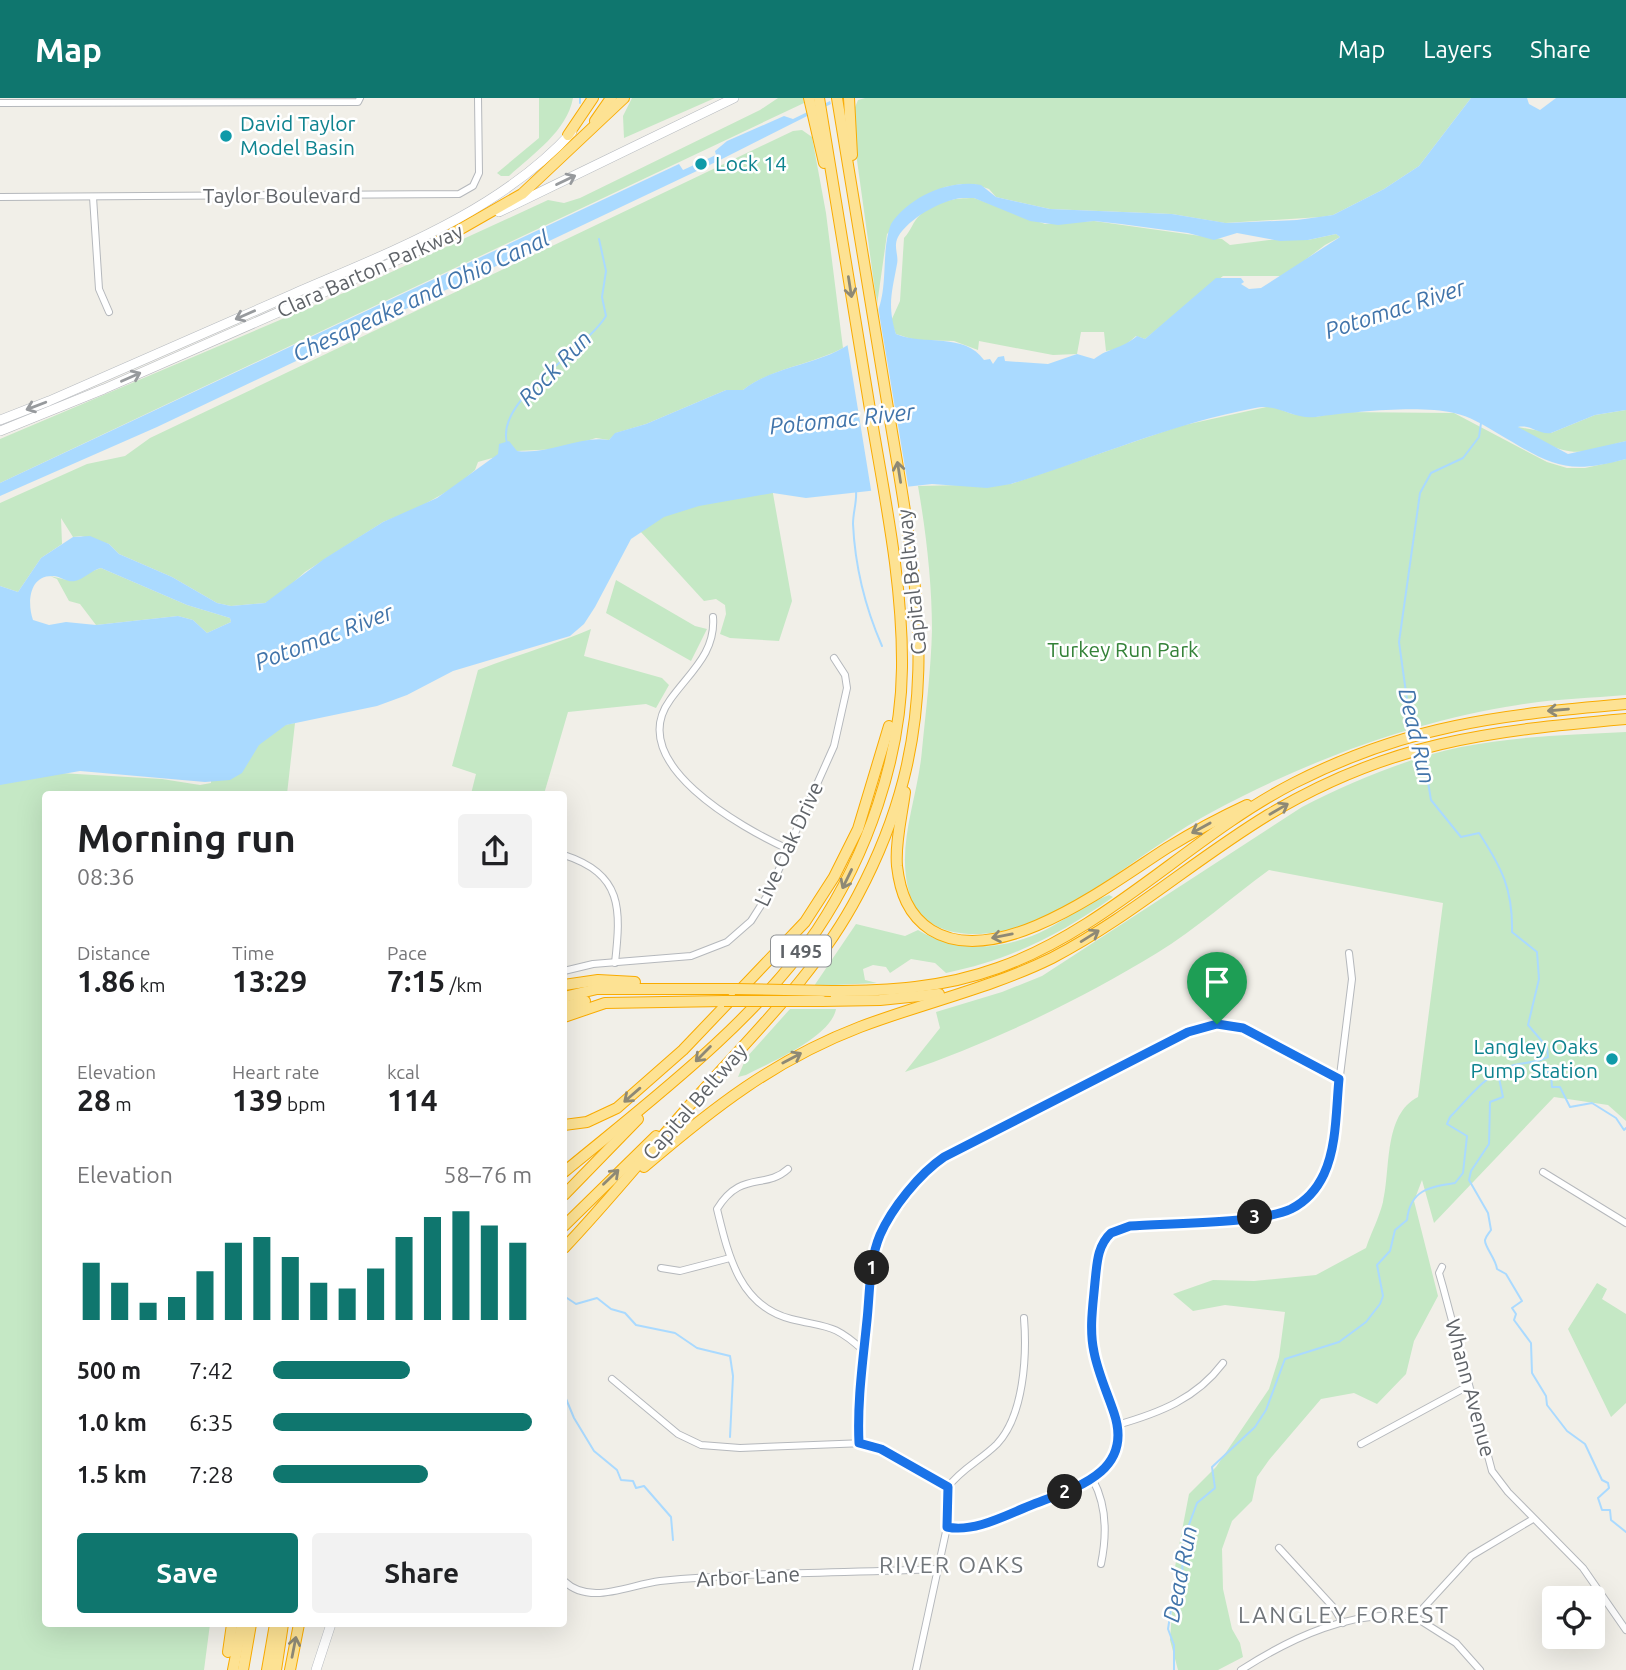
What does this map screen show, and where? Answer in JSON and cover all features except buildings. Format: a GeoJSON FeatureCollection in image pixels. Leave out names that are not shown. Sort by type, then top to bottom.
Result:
{"type":"FeatureCollection","features":[{"type":"Feature","properties":{"kind":"highway"},"geometry":{"type":"LineString","coordinates":[[568,135],[593,98]]}},
{"type":"Feature","properties":{"kind":"highway"},"geometry":{"type":"LineString","coordinates":[[564,157],[611,98]]}},
{"type":"Feature","properties":{"kind":"highway"},"geometry":{"type":"LineString","coordinates":[[438,242],[513,201],[564,157],[624,98]]}},
{"type":"Feature","properties":{"kind":"highway"},"geometry":{"type":"LineString","coordinates":[[809,98],[822,139]]}},
{"type":"Feature","properties":{"kind":"highway"},"geometry":{"type":"LineString","coordinates":[[819,98],[822,139]]}},
{"type":"Feature","properties":{"kind":"highway"},"geometry":{"type":"LineString","coordinates":[[837,98],[846,128]]}},
{"type":"Feature","properties":{"kind":"highway"},"geometry":{"type":"LineString","coordinates":[[846,128],[849,98]]}},
{"type":"Feature","properties":{"kind":"highway","name":"Capital Beltway"},"geometry":{"type":"LineString","coordinates":[[567,1245],[794,989],[845,918],[872,867],[891,819],[915,720],[920,666],[917,588],[857,217],[846,128]]}},
{"type":"Feature","properties":{"kind":"highway","name":"Capital Beltway"},"geometry":{"type":"LineString","coordinates":[[567,1170],[672,1085],[795,959],[844,885],[866,835],[888,763],[901,687],[898,591],[839,220],[822,139]]}},
{"type":"Feature","properties":{"kind":"highway"},"geometry":{"type":"LineString","coordinates":[[567,1125],[587,1122],[617,1108],[683,1050],[759,974],[805,922],[847,853],[866,806],[891,716],[901,648]]}},
{"type":"Feature","properties":{"kind":"highway"},"geometry":{"type":"LineString","coordinates":[[915,720],[898,843],[900,884],[907,905],[918,919],[936,933],[955,939],[1001,936],[1046,922],[1082,903],[1202,828],[1373,748],[1452,724],[1522,713],[1626,704]]}},
{"type":"Feature","properties":{"kind":"highway"},"geometry":{"type":"LineString","coordinates":[[621,1187],[712,1109],[763,1073],[859,1027],[1028,968],[1073,946],[1267,816],[1328,783],[1375,763],[1456,739],[1511,729],[1626,719]]}},
{"type":"Feature","properties":{"kind":"highway"},"geometry":{"type":"LineString","coordinates":[[567,996],[597,989],[831,991],[927,986],[981,974],[1015,962],[1073,931],[1284,788]]}},
{"type":"Feature","properties":{"kind":"highway"},"geometry":{"type":"LineString","coordinates":[[567,985],[597,980],[735,989]]}},
{"type":"Feature","properties":{"kind":"highway"},"geometry":{"type":"LineString","coordinates":[[567,1016],[605,1003],[905,999],[983,984]]}},
{"type":"Feature","properties":{"kind":"highway"},"geometry":{"type":"LineString","coordinates":[[567,1006],[606,998],[724,1001]]}},
{"type":"Feature","properties":{"kind":"highway"},"geometry":{"type":"LineString","coordinates":[[567,1192],[672,1085]]}},
{"type":"Feature","properties":{"kind":"highway"},"geometry":{"type":"LineString","coordinates":[[567,1223],[682,1113]]}},
{"type":"Feature","properties":{"kind":"highway"},"geometry":{"type":"LineString","coordinates":[[226,1670],[232,1627]]}},
{"type":"Feature","properties":{"kind":"highway"},"geometry":{"type":"LineString","coordinates":[[233,1670],[241,1627]]}},
{"type":"Feature","properties":{"kind":"highway"},"geometry":{"type":"LineString","coordinates":[[243,1670],[250,1627]]}},
{"type":"Feature","properties":{"kind":"highway"},"geometry":{"type":"LineString","coordinates":[[267,1670],[274,1627]]}},
{"type":"Feature","properties":{"kind":"highway"},"geometry":{"type":"LineString","coordinates":[[276,1670],[282,1627]]}},
{"type":"Feature","properties":{"kind":"highway"},"geometry":{"type":"LineString","coordinates":[[290,1670],[298,1627]]}},
{"type":"Feature","properties":{"kind":"main road","name":"Clara Barton Parkway"},"geometry":{"type":"LineString","coordinates":[[0,420],[49,401],[432,232],[510,184],[568,135],[600,98]]}},
{"type":"Feature","properties":{"kind":"main road","name":"Clara Barton Parkway"},"geometry":{"type":"LineString","coordinates":[[0,431],[104,389],[438,242],[734,98]]}},
{"type":"Feature","properties":{"kind":"main road"},"geometry":{"type":"LineString","coordinates":[[316,1670],[330,1627]]}},
{"type":"Feature","properties":{"kind":"street"},"geometry":{"type":"LineString","coordinates":[[0,103],[124,100],[358,102],[360,98]]}},
{"type":"Feature","properties":{"kind":"street","name":"Taylor Boulevard"},"geometry":{"type":"LineString","coordinates":[[0,197],[459,194],[473,186],[479,173],[478,98]]}},
{"type":"Feature","properties":{"kind":"street"},"geometry":{"type":"LineString","coordinates":[[93,197],[99,289],[109,312]]}},
{"type":"Feature","properties":{"kind":"street"},"geometry":{"type":"LineString","coordinates":[[713,617],[713,634],[703,658],[663,713],[659,732],[664,755],[678,774],[725,812],[788,849]]}},
{"type":"Feature","properties":{"kind":"street","name":"Live Oak Drive"},"geometry":{"type":"LineString","coordinates":[[567,971],[691,956],[727,942],[755,915],[788,849],[838,733],[847,688],[845,675],[834,658]]}},
{"type":"Feature","properties":{"kind":"street"},"geometry":{"type":"LineString","coordinates":[[567,856],[594,869],[615,895],[620,917],[615,963]]}},
{"type":"Feature","properties":{"kind":"street"},"geometry":{"type":"LineString","coordinates":[[947,1527],[962,1528],[985,1522],[1093,1480],[1114,1451],[1117,1425],[1097,1369],[1092,1343],[1094,1298],[1103,1242],[1111,1233],[1125,1226],[1264,1216],[1299,1204],[1315,1189],[1329,1161],[1352,971],[1349,953]]}},
{"type":"Feature","properties":{"kind":"street"},"geometry":{"type":"LineString","coordinates":[[859,1443],[859,1403],[864,1351],[873,1264],[880,1235],[890,1217],[925,1173],[944,1157],[1188,1032],[1211,1024],[1243,1028],[1339,1079]]}},
{"type":"Feature","properties":{"kind":"street"},"geometry":{"type":"LineString","coordinates":[[788,1169],[774,1179],[746,1182],[723,1199],[717,1209],[730,1258],[743,1285],[763,1307],[792,1320],[837,1329],[864,1351]]}},
{"type":"Feature","properties":{"kind":"street"},"geometry":{"type":"LineString","coordinates":[[1543,1172],[1626,1223]]}},
{"type":"Feature","properties":{"kind":"street"},"geometry":{"type":"LineString","coordinates":[[661,1268],[680,1271],[730,1258]]}},
{"type":"Feature","properties":{"kind":"street","name":"Whann Avenue"},"geometry":{"type":"LineString","coordinates":[[1442,1267],[1439,1273],[1492,1471],[1533,1519],[1583,1568],[1626,1630]]}},
{"type":"Feature","properties":{"kind":"street"},"geometry":{"type":"LineString","coordinates":[[916,1670],[947,1527],[948,1487],[995,1446],[1016,1415],[1020,1395],[1024,1318]]}},
{"type":"Feature","properties":{"kind":"street"},"geometry":{"type":"LineString","coordinates":[[1117,1425],[1158,1413],[1176,1404],[1211,1377],[1223,1363]]}},
{"type":"Feature","properties":{"kind":"street"},"geometry":{"type":"LineString","coordinates":[[612,1378],[678,1434],[701,1445],[730,1448],[859,1443],[881,1449],[948,1487]]}},
{"type":"Feature","properties":{"kind":"street"},"geometry":{"type":"LineString","coordinates":[[1361,1444],[1468,1386]]}},
{"type":"Feature","properties":{"kind":"street"},"geometry":{"type":"LineString","coordinates":[[1093,1480],[1105,1521],[1101,1564]]}},
{"type":"Feature","properties":{"kind":"street"},"geometry":{"type":"LineString","coordinates":[[1415,1617],[1471,1556],[1533,1519]]}},
{"type":"Feature","properties":{"kind":"street"},"geometry":{"type":"LineString","coordinates":[[1279,1548],[1334,1608],[1343,1623]]}},
{"type":"Feature","properties":{"kind":"street","name":"Arbor Lane"},"geometry":{"type":"LineString","coordinates":[[567,1583],[578,1591],[600,1594],[663,1581],[937,1569]]}},
{"type":"Feature","properties":{"kind":"street"},"geometry":{"type":"LineString","coordinates":[[1241,1670],[1293,1639],[1343,1623],[1391,1616],[1415,1617],[1450,1638],[1480,1670]]}},
{"type":"Feature","properties":{"kind":"green space"},"geometry":{"type":"Polygon","coordinates":[[[539,98],[573,98],[564,121],[548,141],[509,176],[501,176],[497,173],[539,138],[539,98]]]}},
{"type":"Feature","properties":{"kind":"green space"},"geometry":{"type":"Polygon","coordinates":[[[632,98],[715,98],[624,138],[623,116],[632,98]]]}},
{"type":"Feature","properties":{"kind":"green space"},"geometry":{"type":"Polygon","coordinates":[[[778,98],[803,98],[804,103],[0,483],[0,439],[374,280],[548,200],[564,203],[580,198],[760,110],[778,98]]]}},
{"type":"Feature","properties":{"kind":"green space"},"geometry":{"type":"Polygon","coordinates":[[[1471,98],[1419,166],[1384,189],[1333,215],[1225,223],[1172,214],[1050,209],[996,197],[989,189],[974,184],[945,187],[932,194],[887,234],[877,305],[851,117],[858,100],[1471,98]]]}},
{"type":"Feature","properties":{"kind":"green space"},"geometry":{"type":"Polygon","coordinates":[[[802,130],[812,137],[826,213],[843,348],[765,377],[743,390],[726,390],[646,424],[616,433],[609,440],[596,438],[559,449],[517,451],[478,462],[475,470],[455,487],[416,509],[383,522],[305,572],[277,597],[265,603],[231,606],[217,603],[172,577],[119,554],[109,544],[81,536],[73,537],[61,518],[62,544],[41,558],[18,592],[0,586],[0,503],[87,464],[125,456],[150,438],[793,131],[802,130]]]}},
{"type":"Feature","properties":{"kind":"green space"},"geometry":{"type":"Polygon","coordinates":[[[974,198],[1045,224],[1094,221],[1222,239],[1230,245],[1269,240],[1308,240],[1336,234],[1340,237],[1284,276],[1223,276],[1145,339],[1136,336],[1122,348],[1106,351],[1104,332],[1081,332],[1077,354],[1053,355],[979,341],[978,350],[954,341],[915,340],[896,334],[891,321],[900,301],[904,238],[918,217],[932,206],[952,200],[974,198]]]}},
{"type":"Feature","properties":{"kind":"green space","name":"Turkey Run Park"},"geometry":{"type":"Polygon","coordinates":[[[1271,406],[1292,414],[1316,417],[1339,412],[1454,413],[1547,462],[1567,468],[1585,468],[1626,459],[1626,695],[1545,701],[1479,712],[1361,745],[1284,776],[1212,812],[1092,891],[1042,918],[1016,928],[985,934],[953,932],[938,927],[926,919],[916,907],[909,892],[905,856],[920,768],[932,630],[928,558],[918,486],[1011,484],[1180,426],[1271,406]]]}},
{"type":"Feature","properties":{"kind":"green space"},"geometry":{"type":"Polygon","coordinates":[[[1626,410],[1626,441],[1583,452],[1554,447],[1528,435],[1518,427],[1551,433],[1595,415],[1626,410]]]}},
{"type":"Feature","properties":{"kind":"green space"},"geometry":{"type":"Polygon","coordinates":[[[772,488],[792,601],[779,641],[730,638],[720,634],[726,614],[725,605],[716,599],[704,601],[640,531],[654,520],[685,505],[772,488]]]}},
{"type":"Feature","properties":{"kind":"green space"},"geometry":{"type":"Polygon","coordinates":[[[101,568],[187,605],[230,618],[231,622],[207,633],[193,620],[178,616],[96,625],[80,604],[69,601],[57,579],[50,576],[67,580],[101,568]]]}},
{"type":"Feature","properties":{"kind":"green space"},"geometry":{"type":"Polygon","coordinates":[[[616,580],[695,626],[707,629],[691,661],[606,613],[616,580]]]}},
{"type":"Feature","properties":{"kind":"green space"},"geometry":{"type":"Polygon","coordinates":[[[591,629],[584,656],[662,678],[669,685],[656,708],[646,704],[568,712],[545,791],[472,791],[476,774],[452,766],[478,670],[591,629]]]}},
{"type":"Feature","properties":{"kind":"green space"},"geometry":{"type":"Polygon","coordinates":[[[295,723],[287,791],[42,791],[42,1627],[210,1627],[204,1670],[0,1670],[0,783],[43,772],[162,779],[200,785],[211,783],[211,771],[229,736],[295,723]]]}},
{"type":"Feature","properties":{"kind":"green space"},"geometry":{"type":"Polygon","coordinates":[[[1626,732],[1626,1121],[1608,1105],[1554,1097],[1434,1223],[1422,1180],[1414,1201],[1438,1296],[1414,1341],[1406,1374],[1377,1404],[1354,1393],[1321,1399],[1269,1460],[1257,1477],[1252,1501],[1232,1521],[1222,1549],[1223,1589],[1232,1629],[1240,1643],[1243,1657],[1218,1670],[1178,1670],[1170,1640],[1175,1567],[1189,1494],[1216,1467],[1269,1389],[1279,1357],[1285,1312],[1225,1305],[1193,1311],[1173,1294],[1213,1280],[1254,1281],[1316,1275],[1366,1248],[1383,1202],[1394,1129],[1407,1105],[1418,1097],[1443,903],[1269,870],[1171,944],[1097,988],[1003,1034],[905,1072],[940,1028],[936,1012],[1002,992],[1042,976],[1302,807],[1340,788],[1400,764],[1481,743],[1626,732]]]}},
{"type":"Feature","properties":{"kind":"green space"},"geometry":{"type":"Polygon","coordinates":[[[1109,895],[1113,897],[1053,934],[1013,953],[969,968],[946,973],[935,963],[911,959],[890,973],[886,967],[873,965],[863,969],[865,980],[877,983],[814,986],[856,924],[905,936],[918,930],[933,938],[965,946],[999,945],[1032,936],[1109,895]]]}},
{"type":"Feature","properties":{"kind":"green space"},"geometry":{"type":"Polygon","coordinates":[[[790,1009],[836,1009],[832,1019],[812,1039],[784,1056],[738,1077],[746,1058],[790,1009]]]}},
{"type":"Feature","properties":{"kind":"green space"},"geometry":{"type":"Polygon","coordinates":[[[1597,1283],[1607,1289],[1602,1299],[1626,1314],[1626,1403],[1611,1417],[1568,1329],[1597,1283]]]}},
{"type":"Feature","properties":{"kind":"water","name":"Potomac River"},"geometry":{"type":"Polygon","coordinates":[[[1471,98],[1527,98],[1529,104],[1540,110],[1556,98],[1626,98],[1626,410],[1595,415],[1551,433],[1518,427],[1568,454],[1626,441],[1626,459],[1587,466],[1558,464],[1531,453],[1460,414],[1385,410],[1308,417],[1263,407],[1192,423],[1011,484],[987,488],[932,484],[806,498],[773,493],[699,506],[664,517],[631,539],[595,607],[584,624],[570,636],[453,671],[407,695],[377,706],[286,725],[259,745],[242,773],[230,780],[205,782],[80,771],[0,785],[0,586],[18,592],[41,558],[73,537],[90,536],[109,544],[119,554],[172,577],[217,603],[231,606],[265,603],[324,559],[383,522],[437,498],[498,454],[499,444],[509,441],[517,451],[529,451],[587,440],[609,440],[615,433],[646,424],[726,390],[743,390],[758,380],[847,346],[862,335],[879,308],[891,224],[908,206],[931,192],[969,184],[981,185],[996,197],[1050,209],[1172,214],[1226,223],[1297,220],[1333,215],[1384,189],[1419,166],[1471,98]],[[962,198],[926,211],[898,237],[891,299],[893,324],[896,334],[966,346],[976,351],[984,360],[990,359],[993,364],[998,357],[1004,356],[1005,361],[1048,364],[1077,354],[1094,359],[1137,336],[1145,339],[1216,278],[1241,278],[1244,282],[1241,284],[1249,289],[1261,288],[1340,237],[1336,234],[1308,240],[1280,241],[1237,233],[1214,240],[1188,233],[1094,221],[1058,225],[1030,221],[974,198],[962,198]],[[101,568],[75,581],[53,576],[39,580],[30,598],[33,620],[49,625],[66,622],[96,625],[178,616],[193,620],[207,633],[231,622],[230,618],[187,605],[101,568]]]}},
{"type":"Feature","properties":{"kind":"water","name":"Chesapeake and Ohio Canal"},"geometry":{"type":"Polygon","coordinates":[[[830,101],[831,104],[720,160],[157,427],[0,496],[0,483],[679,164],[683,170],[716,155],[715,151],[727,141],[784,116],[793,119],[830,101]]]}},
{"type":"Feature","properties":{"kind":"pier"},"geometry":{"type":"Polygon","coordinates":[[[876,295],[909,491],[872,496],[847,342],[871,317],[876,295]]]}},
{"type":"Feature","properties":{"kind":"waterway","name":"Rock Run"},"geometry":{"type":"LineString","coordinates":[[580,98],[580,103]]}},
{"type":"Feature","properties":{"kind":"waterway","name":"Rock Run"},"geometry":{"type":"LineString","coordinates":[[507,443],[507,426],[514,410],[527,393],[580,345],[606,316],[602,297],[606,271],[599,239]]}},
{"type":"Feature","properties":{"kind":"waterway","name":"Dead Run"},"geometry":{"type":"LineString","coordinates":[[1416,730],[1408,707],[1399,642],[1420,493],[1431,473],[1463,458],[1479,437],[1481,423]]}},
{"type":"Feature","properties":{"kind":"waterway"},"geometry":{"type":"LineString","coordinates":[[856,491],[853,524],[859,571],[866,601],[882,646]]}},
{"type":"Feature","properties":{"kind":"waterway","name":"Dead Run"},"geometry":{"type":"LineString","coordinates":[[1174,1670],[1174,1645],[1168,1629],[1173,1597],[1182,1584],[1183,1541],[1197,1503],[1215,1488],[1212,1467],[1255,1427],[1266,1410],[1285,1359],[1339,1342],[1366,1322],[1380,1304],[1383,1296],[1377,1265],[1390,1251],[1395,1230],[1407,1220],[1412,1202],[1422,1192],[1455,1183],[1463,1173],[1467,1136],[1447,1124],[1450,1117],[1497,1072],[1548,1057],[1547,1047],[1528,1025],[1539,979],[1537,952],[1512,932],[1508,891],[1494,857],[1479,833],[1461,837],[1431,800],[1423,752]]}},
{"type":"Feature","properties":{"kind":"waterway"},"geometry":{"type":"LineString","coordinates":[[1536,1063],[1534,1067],[1551,1073],[1552,1087],[1560,1087],[1570,1107],[1592,1103],[1616,1118],[1624,1130],[1626,1128]]}},
{"type":"Feature","properties":{"kind":"waterway"},"geometry":{"type":"LineString","coordinates":[[1502,1070],[1499,1078],[1503,1097],[1490,1102],[1489,1144],[1471,1171],[1469,1180],[1488,1213],[1491,1230],[1485,1243],[1497,1269],[1506,1274],[1522,1301],[1512,1308],[1516,1314],[1514,1320],[1531,1343],[1532,1373],[1546,1396],[1547,1405],[1567,1431],[1585,1444],[1602,1480],[1608,1483],[1609,1488],[1598,1498],[1602,1510],[1610,1510],[1611,1520],[1626,1532]]}},
{"type":"Feature","properties":{"kind":"waterway"},"geometry":{"type":"LineString","coordinates":[[567,1298],[576,1304],[597,1298],[611,1309],[625,1313],[636,1325],[675,1333],[697,1348],[730,1356],[733,1376],[730,1437]]}},
{"type":"Feature","properties":{"kind":"waterway"},"geometry":{"type":"LineString","coordinates":[[567,1401],[594,1451],[617,1470],[621,1480],[633,1481],[636,1488],[644,1486],[671,1517],[673,1540]]}},
{"type":"Feature","properties":{"kind":"place","name":"David Taylor Model Basin"},"geometry":{"type":"Point","coordinates":[226,136]}},
{"type":"Feature","properties":{"kind":"place","name":"Lock 14"},"geometry":{"type":"Point","coordinates":[701,164]}},
{"type":"Feature","properties":{"kind":"place","name":"Langley Oaks Pump Station"},"geometry":{"type":"Point","coordinates":[1612,1059]}},
{"type":"Feature","properties":{"kind":"district","name":"RIVER OAKS"},"geometry":{"type":"Point","coordinates":[952,1565]}},
{"type":"Feature","properties":{"kind":"district","name":"LANGLEY FOREST"},"geometry":{"type":"Point","coordinates":[1344,1615]}},
{"type":"Feature","properties":{"kind":"route"},"geometry":{"type":"LineString","coordinates":[[1217,1024],[1243,1028],[1339,1079],[1330,1156],[1324,1174],[1307,1198],[1273,1215],[1130,1226],[1119,1228],[1107,1236],[1098,1256],[1092,1333],[1097,1369],[1114,1412],[1118,1432],[1110,1460],[1100,1474],[1083,1486],[985,1522],[962,1528],[947,1527],[948,1487],[881,1449],[859,1443],[858,1415],[870,1284],[880,1235],[890,1217],[925,1173],[944,1157],[1188,1032],[1217,1024]]}}]}
